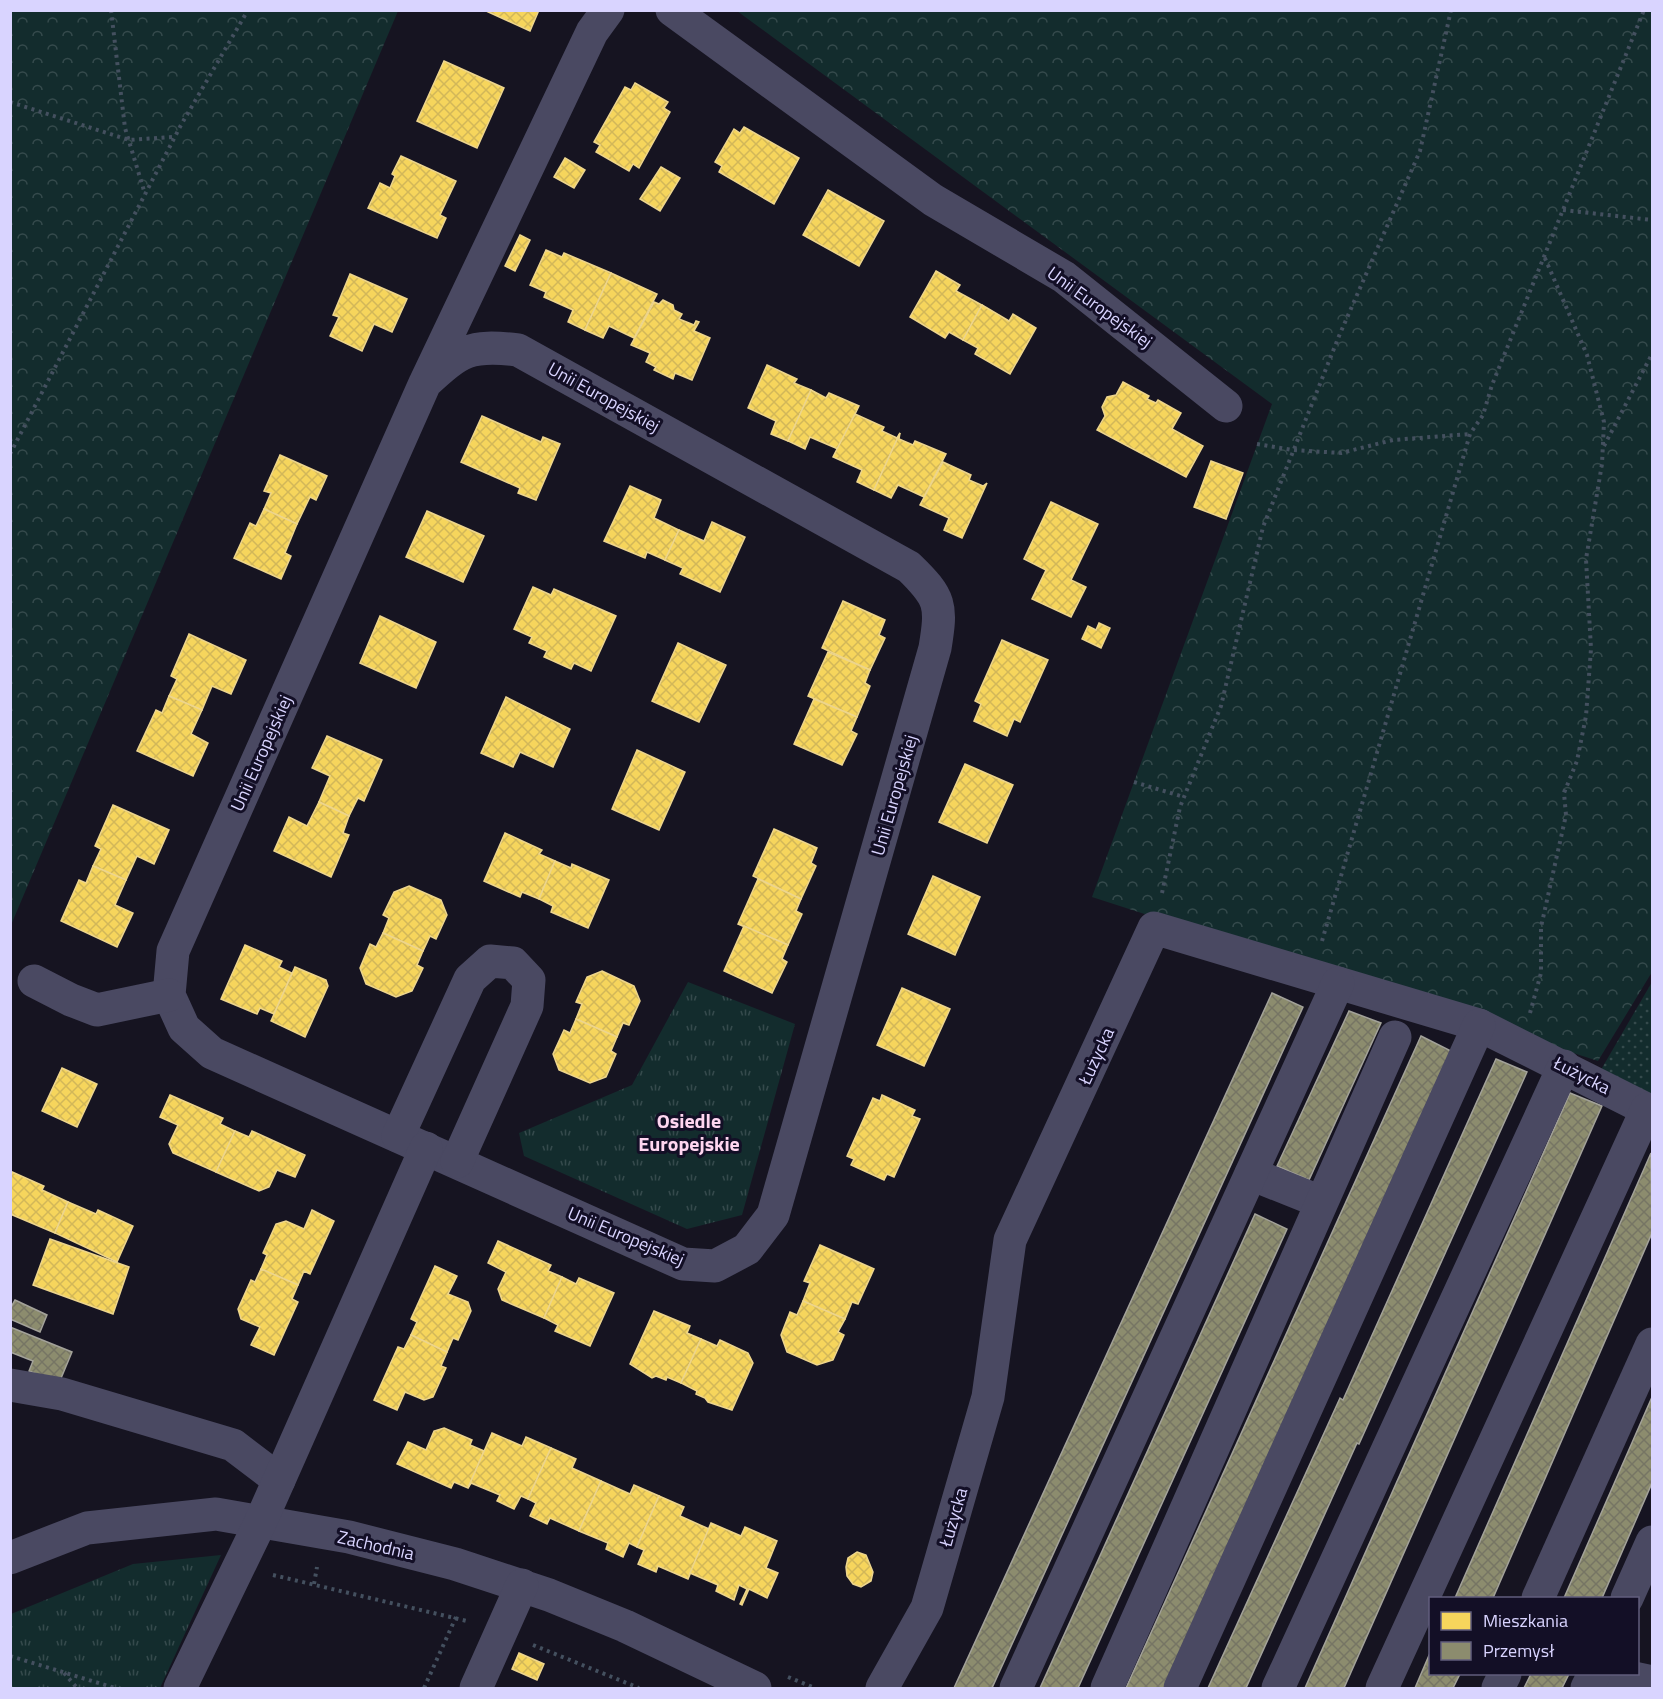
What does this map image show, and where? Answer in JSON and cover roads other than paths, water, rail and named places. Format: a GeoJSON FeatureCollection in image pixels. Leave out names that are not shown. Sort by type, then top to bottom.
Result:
{"type":"FeatureCollection","features":[{"type":"Feature","properties":{"kind":"street","name":"Unii Europejskiej"},"geometry":{"type":"LineString","coordinates":[[425,383],[454,357],[487,346],[518,350],[909,567],[930,587],[941,615],[932,659],[774,1215],[747,1249],[715,1266],[683,1264],[212,1053],[184,1028],[168,995],[173,951],[425,383],[592,32],[608,10]]}},
{"type":"Feature","properties":{"kind":"street","name":"Unii Europejskiej"},"geometry":{"type":"LineString","coordinates":[[672,10],[933,200],[1064,277],[1226,406]]}},
{"type":"Feature","properties":{"kind":"street","name":"Łużycka"},"geometry":{"type":"LineString","coordinates":[[882,1689],[927,1608],[988,1397],[1010,1240],[1154,928],[1479,1025],[1564,1065],[1650,1111]]}},
{"type":"Feature","properties":{"kind":"street"},"geometry":{"type":"LineString","coordinates":[[180,1689],[279,1480],[412,1142],[470,979],[490,961],[513,963],[528,980],[527,1006],[457,1162]]}},
{"type":"Feature","properties":{"kind":"street"},"geometry":{"type":"LineString","coordinates":[[1016,1689],[1251,1174],[1325,979]]}},
{"type":"Feature","properties":{"kind":"street"},"geometry":{"type":"LineString","coordinates":[[34,981],[97,1010],[168,995]]}},
{"type":"Feature","properties":{"kind":"street"},"geometry":{"type":"LineString","coordinates":[[1180,1689],[1479,1025]]}},
{"type":"Feature","properties":{"kind":"street"},"geometry":{"type":"LineString","coordinates":[[1107,1689],[1395,1037]]}},
{"type":"Feature","properties":{"kind":"street"},"geometry":{"type":"LineString","coordinates":[[1278,1689],[1564,1065]]}},
{"type":"Feature","properties":{"kind":"street"},"geometry":{"type":"LineString","coordinates":[[1382,1689],[1650,1111]]}},
{"type":"Feature","properties":{"kind":"street"},"geometry":{"type":"LineString","coordinates":[[1251,1174],[1322,1202]]}},
{"type":"Feature","properties":{"kind":"street"},"geometry":{"type":"LineString","coordinates":[[1539,1597],[1653,1344]]}},
{"type":"Feature","properties":{"kind":"street"},"geometry":{"type":"LineString","coordinates":[[10,1385],[62,1394],[233,1445],[279,1480]]}},
{"type":"Feature","properties":{"kind":"street","name":"Zachodnia"},"geometry":{"type":"LineString","coordinates":[[10,1557],[87,1528],[216,1514],[349,1537],[522,1585],[625,1626],[723,1682],[755,1689]]}},
{"type":"Feature","properties":{"kind":"street"},"geometry":{"type":"LineString","coordinates":[[1628,1597],[1653,1542]]}},
{"type":"Feature","properties":{"kind":"street"},"geometry":{"type":"LineString","coordinates":[[476,1689],[522,1585]]}},
{"type":"Feature","properties":{"kind":"street"},"geometry":{"type":"LineString","coordinates":[[1498,1689],[1505,1675]]}},
{"type":"Feature","properties":{"kind":"street"},"geometry":{"type":"LineString","coordinates":[[1587,1689],[1594,1675]]}},
{"type":"Feature","properties":{"kind":"street"},"geometry":{"type":"LineString","coordinates":[[1620,1675],[1653,1682]]}},
{"type":"Feature","properties":{"kind":"district","name":"Osiedle Europejskie"},"geometry":{"type":"Point","coordinates":[689,1132]}}]}
